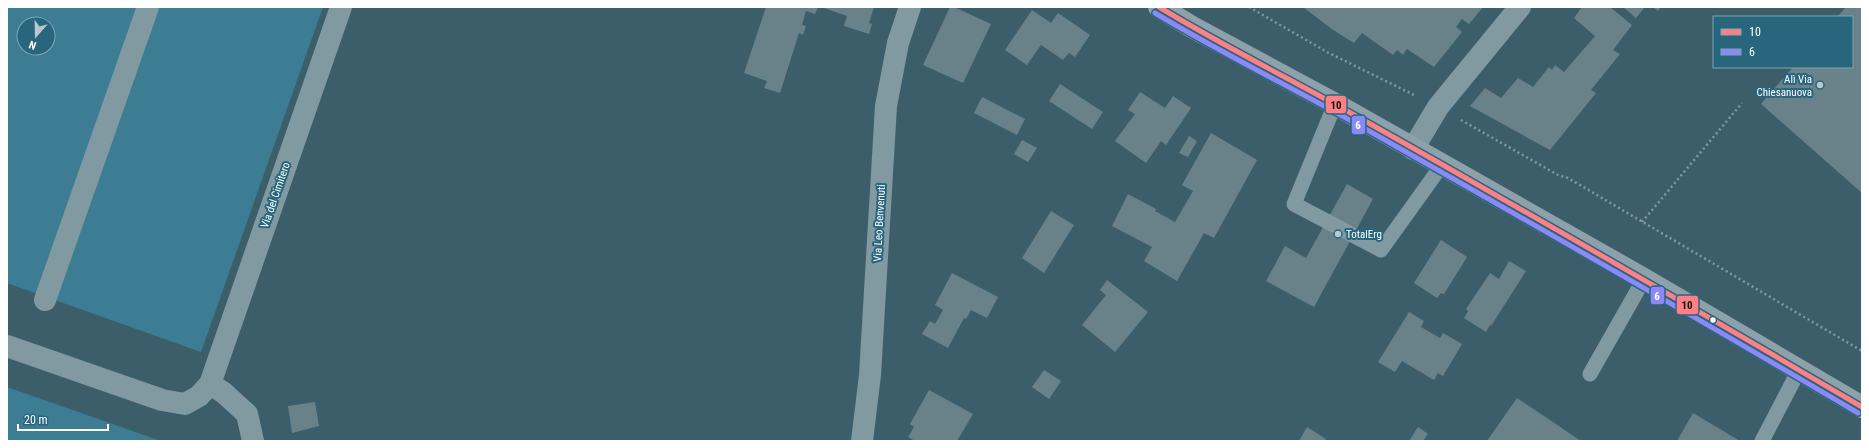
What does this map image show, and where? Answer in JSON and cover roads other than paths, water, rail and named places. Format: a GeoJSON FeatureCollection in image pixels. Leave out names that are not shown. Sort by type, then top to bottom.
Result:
{"type":"FeatureCollection","features":[{"type":"Feature","properties":{"kind":"main road"},"geometry":{"type":"LineString","coordinates":[[1159,7],[1192,27],[1335,104],[1644,278],[1862,407]]}},
{"type":"Feature","properties":{"kind":"street"},"geometry":{"type":"LineString","coordinates":[[45,300],[148,7]]}},
{"type":"Feature","properties":{"kind":"street","name":"Via del Cimitero"},"geometry":{"type":"LineString","coordinates":[[7,346],[162,400],[185,404],[199,396],[210,384],[341,7]]}},
{"type":"Feature","properties":{"kind":"street","name":"Via Leo Benvenuti"},"geometry":{"type":"LineString","coordinates":[[862,441],[870,375],[886,106],[898,43],[910,7]]}},
{"type":"Feature","properties":{"kind":"street"},"geometry":{"type":"LineString","coordinates":[[1413,149],[1438,107],[1520,7]]}},
{"type":"Feature","properties":{"kind":"street"},"geometry":{"type":"LineString","coordinates":[[210,384],[224,393],[247,414],[253,441]]}},
{"type":"Feature","properties":{"kind":"lane"},"geometry":{"type":"LineString","coordinates":[[1335,104],[1294,204],[1381,250],[1442,165]]}},
{"type":"Feature","properties":{"kind":"lane"},"geometry":{"type":"LineString","coordinates":[[1590,374],[1644,278]]}},
{"type":"Feature","properties":{"kind":"lane"},"geometry":{"type":"LineString","coordinates":[[1762,441],[1799,370]]}},
{"type":"Feature","properties":{"kind":"place","name":"Alì Via Chiesanuova"},"geometry":{"type":"Point","coordinates":[1820,85]}},
{"type":"Feature","properties":{"kind":"place","name":"TotalErg"},"geometry":{"type":"Point","coordinates":[1338,234]}}]}
